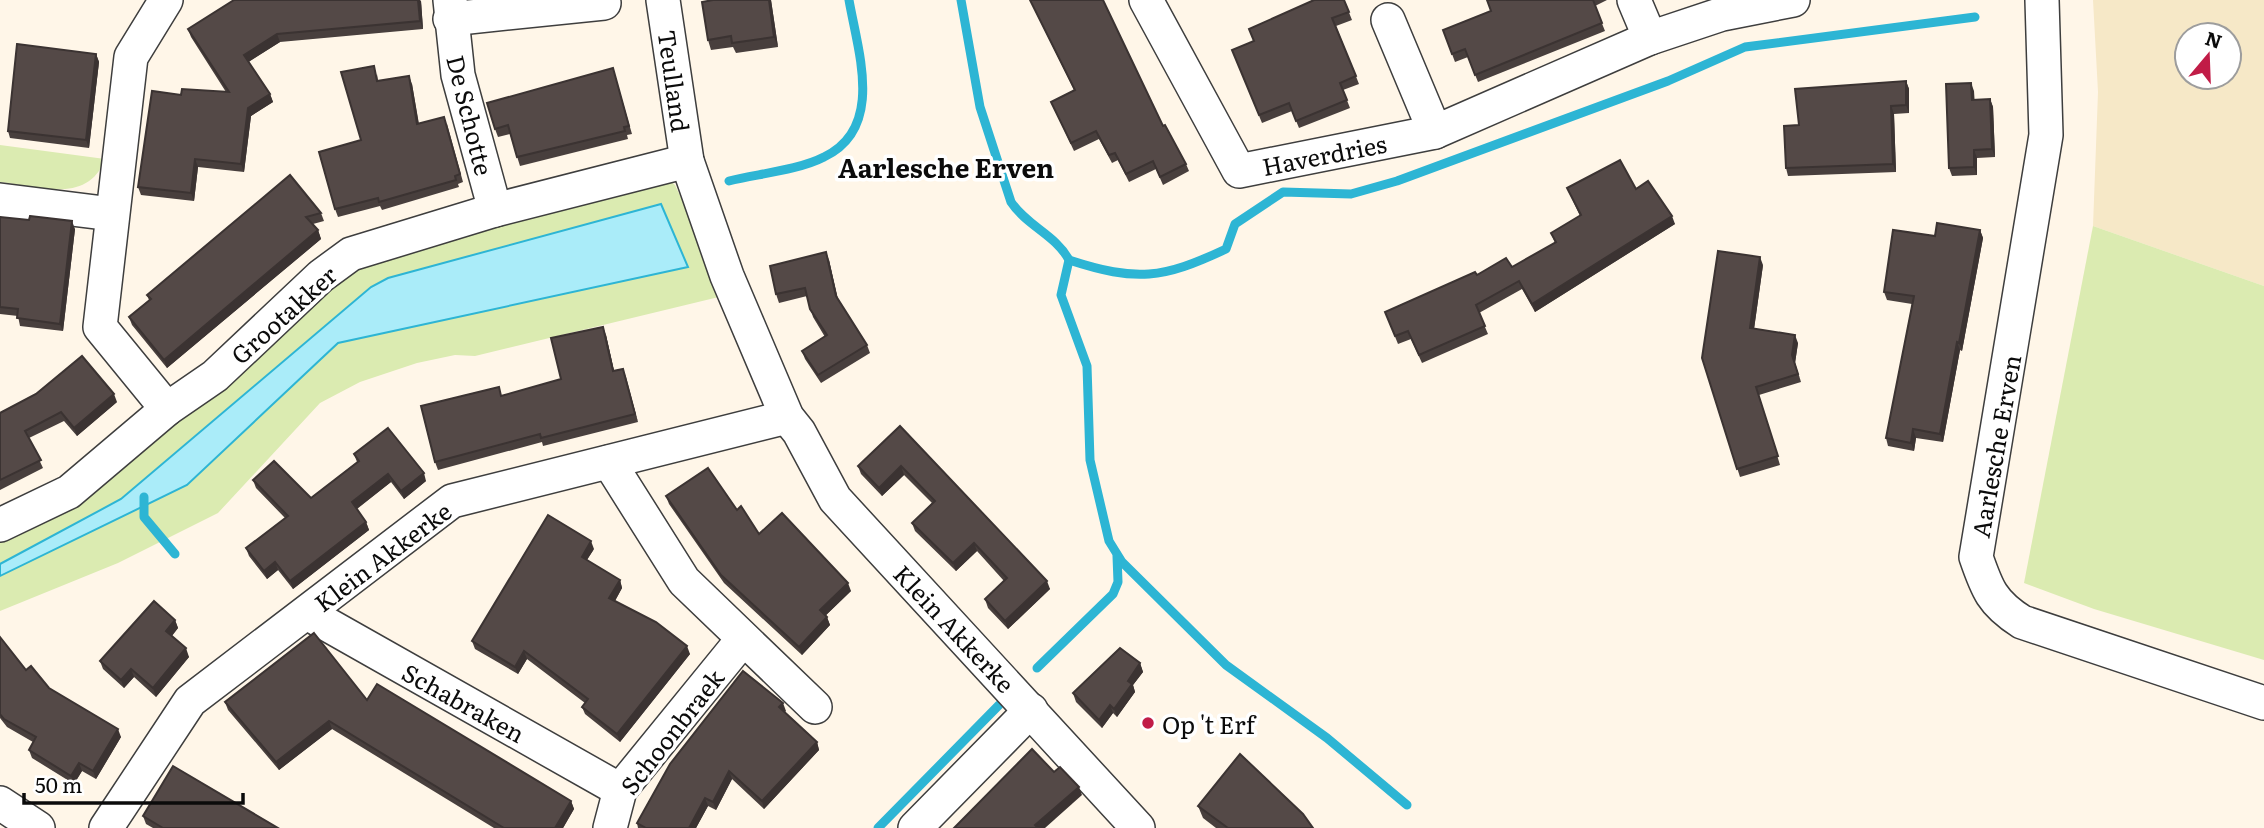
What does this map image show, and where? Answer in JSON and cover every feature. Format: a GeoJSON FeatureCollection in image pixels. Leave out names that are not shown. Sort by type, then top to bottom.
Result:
{"type":"FeatureCollection","features":[{"type":"Feature","properties":{"kind":"street"},"geometry":{"type":"LineString","coordinates":[[166,0],[131,57],[100,327],[167,409]]}},
{"type":"Feature","properties":{"kind":"street","name":"Teulland"},"geometry":{"type":"LineString","coordinates":[[663,0],[687,161]]}},
{"type":"Feature","properties":{"kind":"street","name":"Haverdries"},"geometry":{"type":"LineString","coordinates":[[1146,0],[1239,171],[1436,132],[1650,38],[1722,13],[1793,0]]}},
{"type":"Feature","properties":{"kind":"street"},"geometry":{"type":"LineString","coordinates":[[1634,0],[1650,38]]}},
{"type":"Feature","properties":{"kind":"street","name":"Aarlesche Erven"},"geometry":{"type":"LineString","coordinates":[[2042,0],[2046,135],[1976,557],[1988,592],[2006,612],[2022,622],[2264,703]]}},
{"type":"Feature","properties":{"kind":"street","name":"De Schotte"},"geometry":{"type":"LineString","coordinates":[[495,210],[458,75],[450,10],[604,3]]}},
{"type":"Feature","properties":{"kind":"street"},"geometry":{"type":"LineString","coordinates":[[1388,20],[1436,132]]}},
{"type":"Feature","properties":{"kind":"street","name":"Grootakker"},"geometry":{"type":"LineString","coordinates":[[0,525],[69,492],[167,409],[215,376],[321,276],[351,254],[495,210],[687,161]]}},
{"type":"Feature","properties":{"kind":"street","name":"Klein Akkerke"},"geometry":{"type":"LineString","coordinates":[[687,161],[727,276],[788,417],[835,499],[1138,828]]}},
{"type":"Feature","properties":{"kind":"street"},"geometry":{"type":"LineString","coordinates":[[0,200],[112,214]]}},
{"type":"Feature","properties":{"kind":"street","name":"Klein Akkerke"},"geometry":{"type":"LineString","coordinates":[[106,828],[190,701],[452,501],[788,417]]}},
{"type":"Feature","properties":{"kind":"street"},"geometry":{"type":"LineString","coordinates":[[609,462],[684,581],[815,708]]}},
{"type":"Feature","properties":{"kind":"street","name":"Schabraken"},"geometry":{"type":"LineString","coordinates":[[307,613],[620,790]]}},
{"type":"Feature","properties":{"kind":"street","name":"Schoonbraek"},"geometry":{"type":"LineString","coordinates":[[610,828],[620,790],[743,639]]}},
{"type":"Feature","properties":{"kind":"street"},"geometry":{"type":"LineString","coordinates":[[915,828],[1031,710]]}},
{"type":"Feature","properties":{"kind":"street"},"geometry":{"type":"LineString","coordinates":[[0,803],[38,828]]}},
{"type":"Feature","properties":{"kind":"shaded area"},"geometry":{"type":"Polygon","coordinates":[[[2093,0],[2264,0],[2264,286],[2093,226],[2098,92],[2093,0]]]}},
{"type":"Feature","properties":{"kind":"green space"},"geometry":{"type":"Polygon","coordinates":[[[0,145],[105,159],[87,183],[74,188],[30,187],[0,182],[0,145]]]}},
{"type":"Feature","properties":{"kind":"green space"},"geometry":{"type":"Polygon","coordinates":[[[669,180],[675,185],[727,295],[475,356],[455,355],[417,363],[360,382],[320,403],[218,513],[118,563],[0,611],[0,576],[187,485],[338,343],[688,267],[388,278],[121,499],[0,564],[0,537],[365,258],[669,180]]]}},
{"type":"Feature","properties":{"kind":"green space"},"geometry":{"type":"Polygon","coordinates":[[[2093,226],[2264,286],[2264,660],[2094,609],[2024,583],[2093,226]]]}},
{"type":"Feature","properties":{"kind":"water"},"geometry":{"type":"Polygon","coordinates":[[[661,204],[688,267],[338,343],[187,485],[0,576],[0,564],[121,499],[371,287],[388,278],[661,204]]]}},
{"type":"Feature","properties":{"kind":"building"},"geometry":{"type":"Polygon","coordinates":[[[234,0],[418,0],[420,21],[277,34],[244,55],[270,94],[248,108],[241,164],[195,159],[191,193],[138,187],[152,91],[181,95],[182,89],[229,92],[188,29],[234,0]]]}},
{"type":"Feature","properties":{"kind":"building"},"geometry":{"type":"Polygon","coordinates":[[[769,0],[774,37],[732,43],[731,36],[708,40],[702,2],[769,0]]]}},
{"type":"Feature","properties":{"kind":"building"},"geometry":{"type":"Polygon","coordinates":[[[1030,0],[1103,0],[1163,126],[1165,125],[1186,164],[1160,177],[1153,161],[1126,174],[1115,153],[1109,155],[1096,131],[1071,143],[1051,102],[1075,90],[1030,0]]]}},
{"type":"Feature","properties":{"kind":"building"},"geometry":{"type":"Polygon","coordinates":[[[1314,0],[1344,0],[1349,12],[1332,18],[1356,76],[1340,83],[1347,100],[1296,121],[1289,103],[1259,115],[1232,50],[1254,41],[1249,29],[1314,0]]]}},
{"type":"Feature","properties":{"kind":"building"},"geometry":{"type":"Polygon","coordinates":[[[1487,0],[1593,0],[1602,23],[1475,75],[1465,49],[1452,54],[1443,30],[1491,11],[1487,0]]]}},
{"type":"Feature","properties":{"kind":"building"},"geometry":{"type":"Polygon","coordinates":[[[17,44],[96,54],[86,140],[8,131],[17,44]]]}},
{"type":"Feature","properties":{"kind":"building"},"geometry":{"type":"Polygon","coordinates":[[[374,66],[377,81],[409,76],[417,124],[444,117],[460,174],[455,176],[456,180],[379,202],[378,198],[335,209],[319,152],[361,140],[341,72],[374,66]]]}},
{"type":"Feature","properties":{"kind":"building"},"geometry":{"type":"Polygon","coordinates":[[[613,68],[629,126],[624,127],[625,131],[517,157],[508,125],[495,129],[487,103],[613,68]]]}},
{"type":"Feature","properties":{"kind":"building"},"geometry":{"type":"Polygon","coordinates":[[[1906,81],[1906,105],[1891,106],[1893,164],[1786,168],[1784,126],[1799,125],[1795,89],[1906,81]]]}},
{"type":"Feature","properties":{"kind":"building"},"geometry":{"type":"Polygon","coordinates":[[[1971,83],[1972,100],[1990,99],[1992,149],[1974,150],[1974,167],[1949,168],[1946,84],[1971,83]]]}},
{"type":"Feature","properties":{"kind":"building"},"geometry":{"type":"Polygon","coordinates":[[[1620,160],[1636,189],[1648,181],[1672,216],[1532,304],[1519,281],[1476,305],[1485,326],[1419,355],[1408,331],[1395,336],[1385,312],[1475,272],[1477,275],[1506,258],[1512,267],[1556,242],[1551,233],[1581,215],[1567,188],[1620,160]]]}},
{"type":"Feature","properties":{"kind":"building"},"geometry":{"type":"Polygon","coordinates":[[[290,175],[321,213],[306,217],[318,230],[164,360],[129,317],[151,299],[147,295],[290,175]]]}},
{"type":"Feature","properties":{"kind":"building"},"geometry":{"type":"Polygon","coordinates":[[[30,216],[72,221],[60,324],[17,318],[18,309],[0,307],[0,217],[29,220],[30,216]]]}},
{"type":"Feature","properties":{"kind":"building"},"geometry":{"type":"Polygon","coordinates":[[[1937,223],[1980,230],[1940,434],[1913,429],[1911,443],[1886,438],[1914,296],[1884,292],[1893,230],[1935,236],[1937,223]]]}},
{"type":"Feature","properties":{"kind":"building"},"geometry":{"type":"Polygon","coordinates":[[[1718,251],[1760,257],[1750,328],[1795,335],[1792,355],[1798,374],[1756,387],[1778,456],[1737,469],[1702,358],[1718,251]]]}},
{"type":"Feature","properties":{"kind":"building"},"geometry":{"type":"Polygon","coordinates":[[[826,252],[836,296],[867,345],[818,375],[802,351],[827,335],[810,309],[805,288],[776,294],[770,266],[826,252]]]}},
{"type":"Feature","properties":{"kind":"building"},"geometry":{"type":"Polygon","coordinates":[[[603,327],[613,371],[623,369],[635,414],[541,438],[540,434],[435,462],[421,406],[499,387],[501,396],[561,379],[551,338],[603,327]]]}},
{"type":"Feature","properties":{"kind":"building"},"geometry":{"type":"Polygon","coordinates":[[[82,356],[114,394],[74,428],[61,412],[25,431],[41,460],[0,480],[0,413],[36,394],[82,356]]]}},
{"type":"Feature","properties":{"kind":"building"},"geometry":{"type":"Polygon","coordinates":[[[900,426],[1047,581],[1005,621],[985,599],[1007,578],[974,543],[953,563],[912,523],[935,501],[901,466],[879,488],[858,466],[900,426]]]}},
{"type":"Feature","properties":{"kind":"building"},"geometry":{"type":"Polygon","coordinates":[[[388,428],[424,473],[401,491],[388,474],[352,502],[366,522],[290,581],[275,562],[264,571],[246,548],[288,516],[253,480],[274,461],[311,498],[359,461],[354,454],[388,428]]]}},
{"type":"Feature","properties":{"kind":"building"},"geometry":{"type":"Polygon","coordinates":[[[708,468],[737,510],[741,506],[759,534],[782,513],[848,583],[820,610],[827,617],[799,647],[721,575],[666,496],[708,468]]]}},
{"type":"Feature","properties":{"kind":"building"},"geometry":{"type":"Polygon","coordinates":[[[548,515],[591,541],[582,557],[620,580],[609,598],[656,622],[687,646],[617,734],[582,707],[588,699],[524,651],[515,667],[472,641],[548,515]]]}},
{"type":"Feature","properties":{"kind":"building"},"geometry":{"type":"Polygon","coordinates":[[[154,601],[175,620],[166,631],[186,648],[153,688],[131,669],[121,680],[100,661],[154,601]]]}},
{"type":"Feature","properties":{"kind":"building"},"geometry":{"type":"Polygon","coordinates":[[[314,633],[367,700],[377,684],[571,801],[555,828],[504,828],[329,721],[276,762],[225,702],[314,633]]]}},
{"type":"Feature","properties":{"kind":"building"},"geometry":{"type":"Polygon","coordinates":[[[0,637],[26,670],[31,666],[49,688],[118,729],[93,771],[79,763],[71,776],[29,750],[36,737],[0,714],[0,637]]]}},
{"type":"Feature","properties":{"kind":"building"},"geometry":{"type":"Polygon","coordinates":[[[1120,648],[1140,663],[1128,681],[1132,684],[1114,709],[1110,705],[1099,720],[1073,693],[1120,648]]]}},
{"type":"Feature","properties":{"kind":"building"},"geometry":{"type":"Polygon","coordinates":[[[743,671],[783,703],[779,707],[817,742],[762,801],[729,771],[713,802],[705,798],[689,828],[646,828],[637,823],[670,764],[743,671]]]}},
{"type":"Feature","properties":{"kind":"building"},"geometry":{"type":"Polygon","coordinates":[[[1032,749],[1054,772],[1060,767],[1079,787],[1035,825],[1038,828],[954,828],[1032,749]]]}},
{"type":"Feature","properties":{"kind":"building"},"geometry":{"type":"Polygon","coordinates":[[[1240,754],[1303,814],[1313,828],[1228,828],[1198,806],[1240,754]]]}},
{"type":"Feature","properties":{"kind":"building"},"geometry":{"type":"Polygon","coordinates":[[[173,766],[278,828],[163,828],[143,816],[173,766]]]}},
{"type":"Feature","properties":{"kind":"waterway"},"geometry":{"type":"LineString","coordinates":[[729,181],[790,168],[824,157],[843,144],[855,128],[863,87],[849,0]]}},
{"type":"Feature","properties":{"kind":"waterway"},"geometry":{"type":"LineString","coordinates":[[961,0],[980,107],[1011,202],[1025,218],[1057,244],[1069,260],[1061,295],[1087,366],[1090,460],[1109,541],[1122,562],[1226,665],[1327,738],[1407,805]]}},
{"type":"Feature","properties":{"kind":"waterway"},"geometry":{"type":"LineString","coordinates":[[1069,260],[1113,272],[1149,274],[1166,271],[1226,249],[1235,224],[1283,192],[1351,194],[1397,181],[1668,81],[1745,47],[1975,17]]}},
{"type":"Feature","properties":{"kind":"waterway"},"geometry":{"type":"LineString","coordinates":[[144,497],[144,517],[175,554]]}},
{"type":"Feature","properties":{"kind":"waterway"},"geometry":{"type":"LineString","coordinates":[[1037,668],[1113,594],[1118,582],[1117,556]]}},
{"type":"Feature","properties":{"kind":"waterway"},"geometry":{"type":"LineString","coordinates":[[878,828],[999,705]]}},
{"type":"Feature","properties":{"kind":"place","name":"Op 't Erf"},"geometry":{"type":"Point","coordinates":[1148,723]}},
{"type":"Feature","properties":{"kind":"district","name":"Aarlesche Erven"},"geometry":{"type":"Point","coordinates":[946,166]}}]}
